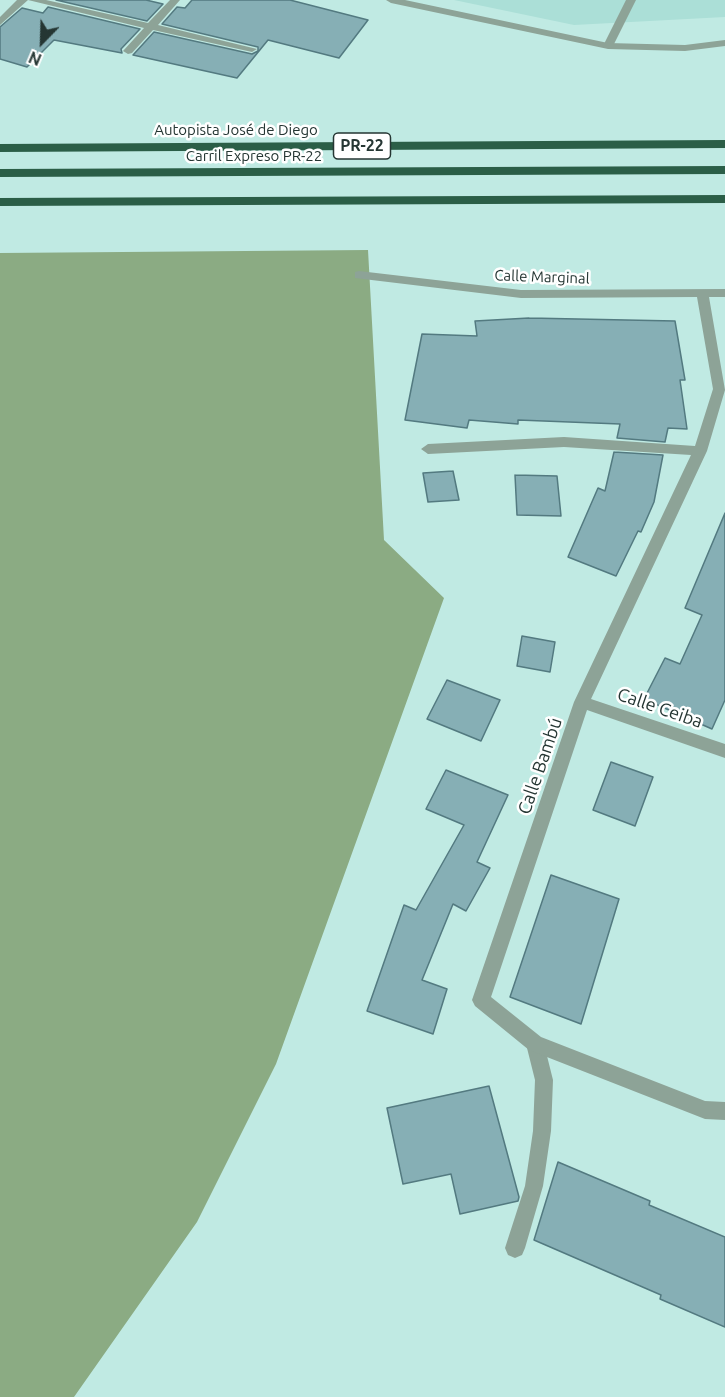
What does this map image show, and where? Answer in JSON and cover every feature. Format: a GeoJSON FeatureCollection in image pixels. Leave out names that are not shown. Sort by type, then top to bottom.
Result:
{"type":"FeatureCollection","features":[{"type":"Feature","properties":{"kind":"highway","name":"Autopista José de Diego"},"geometry":{"type":"LineString","coordinates":[[0,148],[725,144]]}},
{"type":"Feature","properties":{"kind":"highway","name":"Carril Expreso PR-22"},"geometry":{"type":"LineString","coordinates":[[0,174],[725,170]]}},
{"type":"Feature","properties":{"kind":"highway"},"geometry":{"type":"LineString","coordinates":[[0,202],[725,198]]}},
{"type":"Feature","properties":{"kind":"street"},"geometry":{"type":"LineString","coordinates":[[0,22],[23,0]]}},
{"type":"Feature","properties":{"kind":"street"},"geometry":{"type":"LineString","coordinates":[[33,0],[252,49]]}},
{"type":"Feature","properties":{"kind":"street"},"geometry":{"type":"LineString","coordinates":[[128,51],[175,0]]}},
{"type":"Feature","properties":{"kind":"street"},"geometry":{"type":"LineString","coordinates":[[391,0],[608,46],[685,48],[725,43]]}},
{"type":"Feature","properties":{"kind":"street"},"geometry":{"type":"LineString","coordinates":[[608,46],[631,0]]}},
{"type":"Feature","properties":{"kind":"street","name":"Calle Marginal"},"geometry":{"type":"LineString","coordinates":[[359,275],[521,294],[725,293]]}},
{"type":"Feature","properties":{"kind":"street","name":"Calle Bambú"},"geometry":{"type":"LineString","coordinates":[[702,293],[719,389],[700,452],[582,702],[481,1000],[535,1044],[705,1110],[725,1111]]}},
{"type":"Feature","properties":{"kind":"street"},"geometry":{"type":"LineString","coordinates":[[428,449],[564,442],[700,452]]}},
{"type":"Feature","properties":{"kind":"street","name":"Calle Ceiba"},"geometry":{"type":"LineString","coordinates":[[582,702],[725,751]]}},
{"type":"Feature","properties":{"kind":"street"},"geometry":{"type":"LineString","coordinates":[[515,1248],[534,1186],[542,1131],[544,1080],[535,1044]]}},
{"type":"Feature","properties":{"kind":"shaded area"},"geometry":{"type":"Polygon","coordinates":[[[454,0],[725,0],[725,17],[574,25],[454,0]]]}},
{"type":"Feature","properties":{"kind":"green space"},"geometry":{"type":"Polygon","coordinates":[[[368,250],[384,540],[444,598],[276,1064],[197,1222],[74,1397],[0,1397],[0,253],[368,250]]]}},
{"type":"Feature","properties":{"kind":"building"},"geometry":{"type":"Polygon","coordinates":[[[56,0],[146,0],[163,4],[147,21],[56,0]]]}},
{"type":"Feature","properties":{"kind":"building"},"geometry":{"type":"Polygon","coordinates":[[[192,0],[290,0],[368,20],[339,58],[268,40],[237,78],[133,55],[154,32],[252,54],[258,51],[258,47],[162,24],[177,7],[185,8],[192,0]]]}},
{"type":"Feature","properties":{"kind":"building"},"geometry":{"type":"Polygon","coordinates":[[[48,7],[140,29],[121,49],[122,53],[54,40],[27,67],[0,59],[0,27],[22,8],[43,13],[48,7]]]}},
{"type":"Feature","properties":{"kind":"building"},"geometry":{"type":"Polygon","coordinates":[[[529,318],[675,321],[685,380],[680,380],[687,429],[668,428],[665,442],[617,438],[620,424],[518,420],[518,424],[469,420],[467,428],[405,420],[422,334],[477,336],[475,321],[529,318]]]}},
{"type":"Feature","properties":{"kind":"building"},"geometry":{"type":"Polygon","coordinates":[[[614,452],[663,455],[654,502],[641,532],[638,531],[616,576],[568,557],[598,488],[605,491],[614,452]]]}},
{"type":"Feature","properties":{"kind":"building"},"geometry":{"type":"Polygon","coordinates":[[[453,471],[459,500],[428,502],[423,473],[453,471]]]}},
{"type":"Feature","properties":{"kind":"building"},"geometry":{"type":"Polygon","coordinates":[[[515,475],[557,476],[561,516],[517,515],[515,475]]]}},
{"type":"Feature","properties":{"kind":"building"},"geometry":{"type":"Polygon","coordinates":[[[725,513],[725,700],[712,729],[644,699],[665,658],[680,664],[702,615],[685,608],[725,513]]]}},
{"type":"Feature","properties":{"kind":"building"},"geometry":{"type":"Polygon","coordinates":[[[522,636],[555,642],[550,672],[517,666],[522,636]]]}},
{"type":"Feature","properties":{"kind":"building"},"geometry":{"type":"Polygon","coordinates":[[[447,680],[500,700],[481,741],[427,719],[447,680]]]}},
{"type":"Feature","properties":{"kind":"building"},"geometry":{"type":"Polygon","coordinates":[[[611,762],[653,777],[635,826],[593,810],[611,762]]]}},
{"type":"Feature","properties":{"kind":"building"},"geometry":{"type":"Polygon","coordinates":[[[446,770],[508,795],[477,862],[490,868],[466,911],[453,904],[422,980],[447,989],[433,1034],[367,1011],[404,905],[416,910],[464,825],[426,809],[446,770]]]}},
{"type":"Feature","properties":{"kind":"building"},"geometry":{"type":"Polygon","coordinates":[[[551,875],[619,899],[581,1024],[510,997],[551,875]]]}},
{"type":"Feature","properties":{"kind":"building"},"geometry":{"type":"Polygon","coordinates":[[[489,1086],[519,1197],[518,1201],[460,1214],[451,1174],[403,1184],[387,1108],[489,1086]]]}},
{"type":"Feature","properties":{"kind":"building"},"geometry":{"type":"Polygon","coordinates":[[[558,1162],[650,1201],[649,1205],[725,1237],[725,1327],[660,1299],[661,1295],[534,1240],[558,1162]]]}}]}
